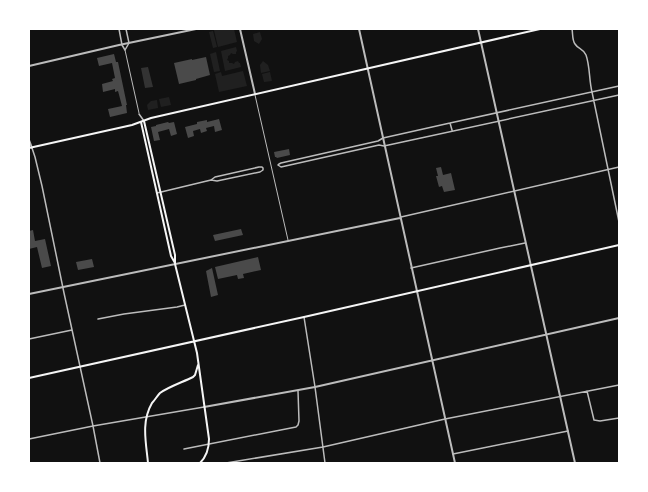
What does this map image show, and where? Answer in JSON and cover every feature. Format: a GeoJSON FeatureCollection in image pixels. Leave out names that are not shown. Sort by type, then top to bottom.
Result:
{"type":"FeatureCollection","features":[{"type":"Feature","properties":{"kind":"main road"},"geometry":{"type":"LineString","coordinates":[[30,148],[132,125],[144,120],[255,94],[540,29]]}},
{"type":"Feature","properties":{"kind":"main road"},"geometry":{"type":"LineString","coordinates":[[144,120],[175,255],[175,264]]}},
{"type":"Feature","properties":{"kind":"main road"},"geometry":{"type":"LineString","coordinates":[[140,122],[171,256],[175,264],[194,341],[198,362],[197,378]]}},
{"type":"Feature","properties":{"kind":"main road"},"geometry":{"type":"LineString","coordinates":[[29,378],[619,245]]}},
{"type":"Feature","properties":{"kind":"main road"},"geometry":{"type":"LineString","coordinates":[[198,362],[195,375],[204,407],[209,444],[204,460],[200,463]]}},
{"type":"Feature","properties":{"kind":"main road"},"geometry":{"type":"LineString","coordinates":[[148,463],[144,433],[146,418],[155,398],[160,393],[178,384],[197,378]]}},
{"type":"Feature","properties":{"kind":"street"},"geometry":{"type":"LineString","coordinates":[[119,29],[122,45],[125,50],[140,122]]}},
{"type":"Feature","properties":{"kind":"street"},"geometry":{"type":"LineString","coordinates":[[125,50],[129,43],[126,29]]}},
{"type":"Feature","properties":{"kind":"street"},"geometry":{"type":"LineString","coordinates":[[29,66],[196,29]]}},
{"type":"Feature","properties":{"kind":"street"},"geometry":{"type":"LineString","coordinates":[[240,29],[288,241]]}},
{"type":"Feature","properties":{"kind":"street"},"geometry":{"type":"LineString","coordinates":[[359,29],[455,463]]}},
{"type":"Feature","properties":{"kind":"street"},"geometry":{"type":"LineString","coordinates":[[478,29],[575,463]]}},
{"type":"Feature","properties":{"kind":"street"},"geometry":{"type":"LineString","coordinates":[[572,29],[574,43],[585,53],[590,72],[593,100],[619,222]]}},
{"type":"Feature","properties":{"kind":"street"},"geometry":{"type":"LineString","coordinates":[[619,86],[383,138],[378,141],[281,163],[278,166],[281,167],[379,145],[384,146],[498,120],[619,95]]}},
{"type":"Feature","properties":{"kind":"street"},"geometry":{"type":"LineString","coordinates":[[139,114],[144,120]]}},
{"type":"Feature","properties":{"kind":"street"},"geometry":{"type":"LineString","coordinates":[[450,123],[452,130]]}},
{"type":"Feature","properties":{"kind":"street"},"geometry":{"type":"LineString","coordinates":[[29,140],[30,148],[36,157],[100,463]]}},
{"type":"Feature","properties":{"kind":"street"},"geometry":{"type":"LineString","coordinates":[[308,157],[309,161]]}},
{"type":"Feature","properties":{"kind":"street"},"geometry":{"type":"LineString","coordinates":[[157,193],[211,180],[215,177],[260,167],[263,169],[261,171],[217,181],[211,180]]}},
{"type":"Feature","properties":{"kind":"street"},"geometry":{"type":"LineString","coordinates":[[29,294],[400,218],[619,167]]}},
{"type":"Feature","properties":{"kind":"street"},"geometry":{"type":"LineString","coordinates":[[411,268],[525,243]]}},
{"type":"Feature","properties":{"kind":"street"},"geometry":{"type":"LineString","coordinates":[[98,319],[185,305]]}},
{"type":"Feature","properties":{"kind":"street"},"geometry":{"type":"LineString","coordinates":[[304,317],[325,463]]}},
{"type":"Feature","properties":{"kind":"street"},"geometry":{"type":"LineString","coordinates":[[29,439],[93,426],[298,391],[619,318]]}},
{"type":"Feature","properties":{"kind":"street"},"geometry":{"type":"LineString","coordinates":[[29,339],[72,330]]}},
{"type":"Feature","properties":{"kind":"street"},"geometry":{"type":"LineString","coordinates":[[226,463],[323,447],[445,419],[619,385]]}},
{"type":"Feature","properties":{"kind":"street"},"geometry":{"type":"LineString","coordinates":[[184,449],[296,427],[299,421],[298,391]]}},
{"type":"Feature","properties":{"kind":"street"},"geometry":{"type":"LineString","coordinates":[[587,391],[594,420],[600,421],[619,418]]}},
{"type":"Feature","properties":{"kind":"street"},"geometry":{"type":"LineString","coordinates":[[453,454],[568,431]]}},
{"type":"Feature","properties":{"kind":"shaded area"},"geometry":{"type":"Polygon","coordinates":[[[234,29],[237,42],[218,47],[214,30],[234,29]]]}},
{"type":"Feature","properties":{"kind":"shaded area"},"geometry":{"type":"Polygon","coordinates":[[[213,31],[217,47],[213,48],[209,32],[213,31]]]}},
{"type":"Feature","properties":{"kind":"shaded area"},"geometry":{"type":"Polygon","coordinates":[[[260,32],[262,39],[259,44],[254,41],[253,34],[260,32]]]}},
{"type":"Feature","properties":{"kind":"shaded area"},"geometry":{"type":"Polygon","coordinates":[[[236,47],[236,54],[231,53],[227,60],[229,63],[234,64],[238,61],[241,67],[225,71],[221,51],[236,47]]]}},
{"type":"Feature","properties":{"kind":"shaded area"},"geometry":{"type":"Polygon","coordinates":[[[216,52],[220,71],[214,72],[210,54],[216,52]]]}},
{"type":"Feature","properties":{"kind":"shaded area"},"geometry":{"type":"Polygon","coordinates":[[[263,61],[268,65],[270,71],[261,73],[260,65],[263,61]]]}},
{"type":"Feature","properties":{"kind":"shaded area"},"geometry":{"type":"Polygon","coordinates":[[[148,67],[153,87],[145,88],[141,68],[148,67]]]}},
{"type":"Feature","properties":{"kind":"shaded area"},"geometry":{"type":"Polygon","coordinates":[[[243,71],[247,86],[219,92],[215,74],[221,72],[222,76],[243,71]]]}},
{"type":"Feature","properties":{"kind":"shaded area"},"geometry":{"type":"Polygon","coordinates":[[[270,72],[272,81],[264,82],[262,74],[270,72]]]}},
{"type":"Feature","properties":{"kind":"shaded area"},"geometry":{"type":"Polygon","coordinates":[[[169,97],[171,105],[161,107],[159,99],[169,97]]]}},
{"type":"Feature","properties":{"kind":"shaded area"},"geometry":{"type":"Polygon","coordinates":[[[157,100],[158,108],[148,110],[147,105],[151,101],[157,100]]]}},
{"type":"Feature","properties":{"kind":"building"},"geometry":{"type":"Polygon","coordinates":[[[114,54],[116,62],[118,62],[127,105],[127,113],[110,117],[108,109],[122,106],[118,91],[115,92],[115,89],[103,92],[102,84],[113,81],[112,79],[115,78],[112,63],[99,66],[97,58],[114,54]]]}},
{"type":"Feature","properties":{"kind":"building"},"geometry":{"type":"Polygon","coordinates":[[[206,57],[210,75],[179,84],[174,63],[206,57]]]}},
{"type":"Feature","properties":{"kind":"building"},"geometry":{"type":"Polygon","coordinates":[[[219,119],[222,130],[215,132],[214,126],[206,128],[207,131],[201,133],[200,129],[193,131],[194,136],[188,138],[185,127],[197,124],[197,122],[207,120],[207,122],[219,119]]]}},
{"type":"Feature","properties":{"kind":"building"},"geometry":{"type":"Polygon","coordinates":[[[168,122],[174,122],[177,134],[171,136],[169,129],[158,132],[160,140],[154,141],[151,127],[168,122]]]}},
{"type":"Feature","properties":{"kind":"building"},"geometry":{"type":"Polygon","coordinates":[[[289,149],[290,155],[277,158],[275,157],[274,152],[289,149]]]}},
{"type":"Feature","properties":{"kind":"building"},"geometry":{"type":"Polygon","coordinates":[[[441,167],[443,175],[451,173],[455,190],[444,192],[442,186],[439,187],[436,176],[438,176],[436,168],[441,167]]]}},
{"type":"Feature","properties":{"kind":"building"},"geometry":{"type":"Polygon","coordinates":[[[241,229],[243,235],[215,241],[213,235],[241,229]]]}},
{"type":"Feature","properties":{"kind":"building"},"geometry":{"type":"Polygon","coordinates":[[[33,230],[35,241],[45,239],[51,266],[42,268],[37,247],[29,249],[29,231],[33,230]]]}},
{"type":"Feature","properties":{"kind":"building"},"geometry":{"type":"Polygon","coordinates":[[[258,257],[261,270],[243,274],[244,278],[238,279],[237,275],[218,279],[215,267],[258,257]]]}},
{"type":"Feature","properties":{"kind":"building"},"geometry":{"type":"Polygon","coordinates":[[[92,259],[94,267],[78,270],[76,262],[92,259]]]}},
{"type":"Feature","properties":{"kind":"building"},"geometry":{"type":"Polygon","coordinates":[[[212,268],[218,295],[211,297],[206,271],[212,268]]]}}]}
